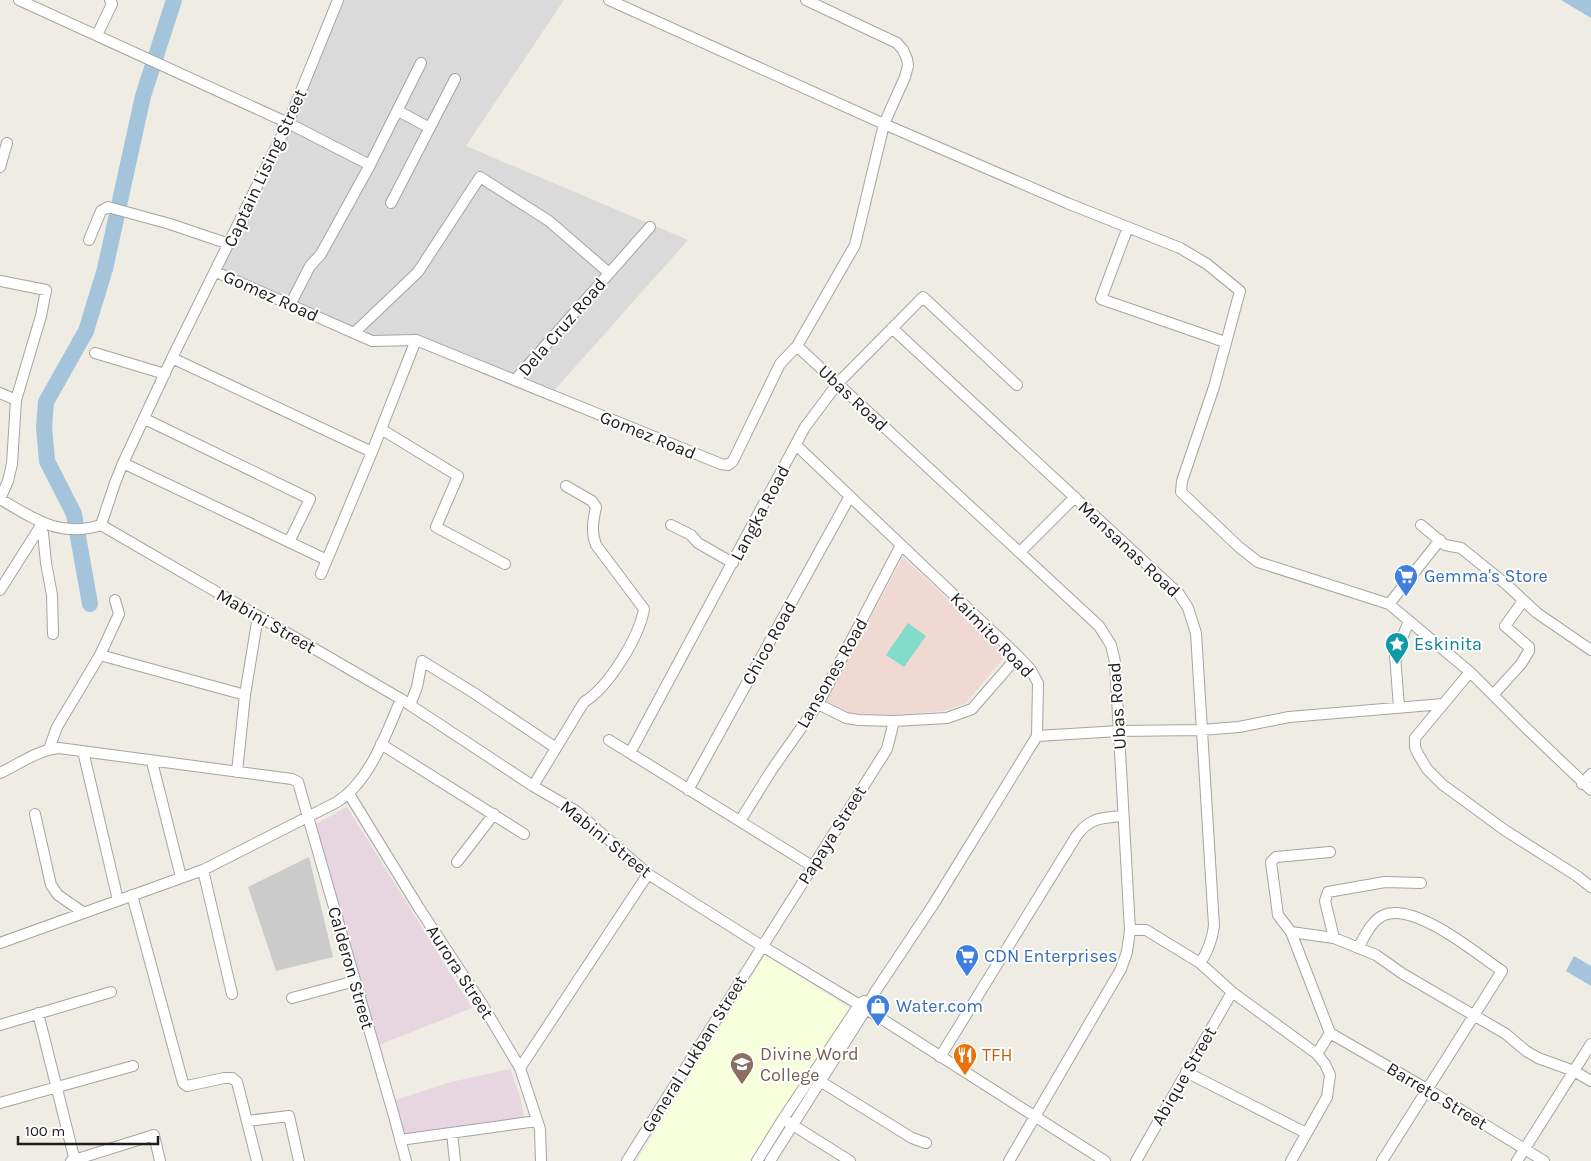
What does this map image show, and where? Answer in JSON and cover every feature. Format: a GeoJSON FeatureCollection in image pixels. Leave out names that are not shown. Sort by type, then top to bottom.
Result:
{"type":"FeatureCollection","features":[{"type":"Feature","properties":{"kind":"street"},"geometry":{"type":"LineString","coordinates":[[19,0],[288,123],[370,165]]}},
{"type":"Feature","properties":{"kind":"street"},"geometry":{"type":"LineString","coordinates":[[97,35],[112,4],[110,0]]}},
{"type":"Feature","properties":{"kind":"street","name":"Captain Lising Street"},"geometry":{"type":"LineString","coordinates":[[101,525],[123,463],[172,358],[288,123],[338,0]]}},
{"type":"Feature","properties":{"kind":"street"},"geometry":{"type":"LineString","coordinates":[[609,0],[884,124],[1067,203],[1180,248],[1222,274],[1240,291],[1214,387],[1182,481],[1181,492],[1239,547],[1258,562],[1390,604],[1470,672],[1587,787],[1591,774]]}},
{"type":"Feature","properties":{"kind":"street","name":"Gomez Road"},"geometry":{"type":"LineString","coordinates":[[216,272],[372,341],[416,340],[721,464],[728,465],[733,461],[780,364],[797,346],[855,245],[884,124],[908,66],[903,50],[897,43],[806,0]]}},
{"type":"Feature","properties":{"kind":"street"},"geometry":{"type":"LineString","coordinates":[[290,305],[310,266],[321,254],[370,165],[421,63]]}},
{"type":"Feature","properties":{"kind":"street"},"geometry":{"type":"LineString","coordinates":[[391,203],[455,79]]}},
{"type":"Feature","properties":{"kind":"street"},"geometry":{"type":"LineString","coordinates":[[398,111],[430,128]]}},
{"type":"Feature","properties":{"kind":"street"},"geometry":{"type":"LineString","coordinates":[[0,167],[7,143]]}},
{"type":"Feature","properties":{"kind":"street","name":"Dela Cruz Road"},"geometry":{"type":"LineString","coordinates":[[354,333],[418,272],[480,177],[549,221],[609,273]]}},
{"type":"Feature","properties":{"kind":"street"},"geometry":{"type":"LineString","coordinates":[[89,240],[101,211],[108,206],[229,244]]}},
{"type":"Feature","properties":{"kind":"street","name":"Dela Cruz Road"},"geometry":{"type":"LineString","coordinates":[[515,380],[650,227]]}},
{"type":"Feature","properties":{"kind":"street"},"geometry":{"type":"LineString","coordinates":[[1128,227],[1101,299],[1225,342]]}},
{"type":"Feature","properties":{"kind":"street"},"geometry":{"type":"LineString","coordinates":[[0,281],[46,290],[41,316],[16,400],[12,464],[8,481],[0,499],[41,526],[89,529],[101,525]]}},
{"type":"Feature","properties":{"kind":"street","name":"Langka Road"},"geometry":{"type":"LineString","coordinates":[[630,753],[805,427],[838,383],[923,297],[1017,385]]}},
{"type":"Feature","properties":{"kind":"street","name":"Mansanas Road"},"geometry":{"type":"LineString","coordinates":[[892,328],[1179,594],[1188,608],[1196,633],[1214,926],[1209,947],[1200,963]]}},
{"type":"Feature","properties":{"kind":"street"},"geometry":{"type":"LineString","coordinates":[[321,574],[416,340]]}},
{"type":"Feature","properties":{"kind":"street","name":"Ubas Road"},"geometry":{"type":"LineString","coordinates":[[797,346],[1099,626],[1111,645],[1115,662],[1130,930],[1127,952],[1121,969],[1009,1161]]}},
{"type":"Feature","properties":{"kind":"street"},"geometry":{"type":"LineString","coordinates":[[96,353],[165,374]]}},
{"type":"Feature","properties":{"kind":"street"},"geometry":{"type":"LineString","coordinates":[[172,358],[372,452]]}},
{"type":"Feature","properties":{"kind":"street"},"geometry":{"type":"LineString","coordinates":[[0,393],[16,400]]}},
{"type":"Feature","properties":{"kind":"street"},"geometry":{"type":"LineString","coordinates":[[144,419],[310,500],[288,542]]}},
{"type":"Feature","properties":{"kind":"street"},"geometry":{"type":"LineString","coordinates":[[381,429],[458,476],[436,527],[505,564]]}},
{"type":"Feature","properties":{"kind":"street","name":"Kaimito Road"},"geometry":{"type":"LineString","coordinates":[[796,445],[1032,670],[1038,683],[1037,736]]}},
{"type":"Feature","properties":{"kind":"street"},"geometry":{"type":"LineString","coordinates":[[123,463],[327,560]]}},
{"type":"Feature","properties":{"kind":"street"},"geometry":{"type":"LineString","coordinates":[[533,786],[584,702],[602,688],[628,650],[642,622],[644,609],[642,603],[622,582],[596,545],[592,536],[592,526],[596,507],[592,501],[566,486]]}},
{"type":"Feature","properties":{"kind":"street","name":"Chico Road"},"geometry":{"type":"LineString","coordinates":[[688,790],[850,496]]}},
{"type":"Feature","properties":{"kind":"street"},"geometry":{"type":"LineString","coordinates":[[1020,552],[1075,497]]}},
{"type":"Feature","properties":{"kind":"street","name":"Mabini Street"},"geometry":{"type":"LineString","coordinates":[[101,525],[405,702],[533,786],[576,811],[648,874],[863,1007],[1105,1161]]}},
{"type":"Feature","properties":{"kind":"street"},"geometry":{"type":"LineString","coordinates":[[671,525],[691,535],[698,543],[733,563]]}},
{"type":"Feature","properties":{"kind":"street"},"geometry":{"type":"LineString","coordinates":[[1421,525],[1445,545],[1461,548],[1507,585],[1537,613],[1591,650]]}},
{"type":"Feature","properties":{"kind":"street"},"geometry":{"type":"LineString","coordinates":[[0,590],[41,526]]}},
{"type":"Feature","properties":{"kind":"street"},"geometry":{"type":"LineString","coordinates":[[41,526],[52,595],[53,634]]}},
{"type":"Feature","properties":{"kind":"street"},"geometry":{"type":"LineString","coordinates":[[1390,604],[1440,540]]}},
{"type":"Feature","properties":{"kind":"street","name":"Lansones Road"},"geometry":{"type":"LineString","coordinates":[[740,821],[771,771],[818,704],[901,545]]}},
{"type":"Feature","properties":{"kind":"street"},"geometry":{"type":"LineString","coordinates":[[49,749],[57,727],[100,655],[118,614],[116,600]]}},
{"type":"Feature","properties":{"kind":"street"},"geometry":{"type":"LineString","coordinates":[[1493,695],[1530,651],[1529,647],[1505,626],[1523,601]]}},
{"type":"Feature","properties":{"kind":"street"},"geometry":{"type":"LineString","coordinates":[[0,774],[49,749],[59,748],[237,772],[245,696],[258,616]]}},
{"type":"Feature","properties":{"kind":"street"},"geometry":{"type":"LineString","coordinates":[[1400,707],[1394,654],[1409,621]]}},
{"type":"Feature","properties":{"kind":"street"},"geometry":{"type":"LineString","coordinates":[[100,655],[245,696]]}},
{"type":"Feature","properties":{"kind":"street"},"geometry":{"type":"LineString","coordinates":[[818,704],[846,718],[852,719],[894,721],[948,718],[972,709],[1018,656]]}},
{"type":"Feature","properties":{"kind":"street"},"geometry":{"type":"LineString","coordinates":[[0,943],[203,870],[307,818],[349,794],[363,776],[405,702],[417,687],[422,661],[556,748]]}},
{"type":"Feature","properties":{"kind":"street"},"geometry":{"type":"LineString","coordinates":[[1470,672],[1415,738],[1415,747],[1418,754],[1427,768],[1443,784],[1506,831],[1591,887]]}},
{"type":"Feature","properties":{"kind":"street"},"geometry":{"type":"LineString","coordinates":[[757,1161],[783,1119],[816,1079],[863,1007],[875,992],[932,905],[1037,736],[1119,730],[1201,730],[1239,727],[1289,717],[1443,704]]}},
{"type":"Feature","properties":{"kind":"street","name":"Papaya Street"},"geometry":{"type":"LineString","coordinates":[[762,946],[887,749],[894,721]]}},
{"type":"Feature","properties":{"kind":"street"},"geometry":{"type":"LineString","coordinates":[[609,740],[812,866]]}},
{"type":"Feature","properties":{"kind":"street"},"geometry":{"type":"LineString","coordinates":[[381,744],[524,834]]}},
{"type":"Feature","properties":{"kind":"street"},"geometry":{"type":"LineString","coordinates":[[83,751],[118,900]]}},
{"type":"Feature","properties":{"kind":"street"},"geometry":{"type":"LineString","coordinates":[[152,762],[181,878]]}},
{"type":"Feature","properties":{"kind":"street","name":"Calderon Street"},"geometry":{"type":"LineString","coordinates":[[237,772],[292,779],[298,782],[406,1161]]}},
{"type":"Feature","properties":{"kind":"street","name":"Aurora Street"},"geometry":{"type":"LineString","coordinates":[[349,794],[419,908],[482,1004],[520,1068],[540,1129],[541,1161]]}},
{"type":"Feature","properties":{"kind":"street"},"geometry":{"type":"LineString","coordinates":[[35,814],[51,885],[58,895],[84,913]]}},
{"type":"Feature","properties":{"kind":"street"},"geometry":{"type":"LineString","coordinates":[[457,862],[494,814]]}},
{"type":"Feature","properties":{"kind":"street"},"geometry":{"type":"LineString","coordinates":[[940,1057],[1077,834],[1085,825],[1097,818],[1123,816]]}},
{"type":"Feature","properties":{"kind":"street"},"geometry":{"type":"LineString","coordinates":[[1318,1054],[1330,1033],[1291,932],[1278,915],[1271,862],[1276,857],[1330,852]]}},
{"type":"Feature","properties":{"kind":"street"},"geometry":{"type":"LineString","coordinates":[[203,870],[232,994]]}},
{"type":"Feature","properties":{"kind":"street"},"geometry":{"type":"LineString","coordinates":[[520,1068],[648,874]]}},
{"type":"Feature","properties":{"kind":"street"},"geometry":{"type":"LineString","coordinates":[[1334,938],[1325,901],[1328,892],[1385,882],[1422,883]]}},
{"type":"Feature","properties":{"kind":"street"},"geometry":{"type":"LineString","coordinates":[[132,895],[183,1084],[187,1086],[224,1078],[232,1078],[237,1082],[257,1161]]}},
{"type":"Feature","properties":{"kind":"street"},"geometry":{"type":"LineString","coordinates":[[1358,948],[1372,924],[1384,915],[1396,912],[1438,926],[1502,971],[1382,1161]]}},
{"type":"Feature","properties":{"kind":"street"},"geometry":{"type":"LineString","coordinates":[[1130,930],[1146,930],[1200,963],[1232,992],[1318,1054],[1326,1064],[1330,1075],[1327,1097],[1291,1161]]}},
{"type":"Feature","properties":{"kind":"street"},"geometry":{"type":"LineString","coordinates":[[1291,932],[1334,938],[1376,955],[1403,974],[1506,1034],[1526,1051],[1538,1058],[1574,1071],[1591,1081]]}},
{"type":"Feature","properties":{"kind":"street","name":"General Lukban Street"},"geometry":{"type":"LineString","coordinates":[[627,1161],[762,946]]}},
{"type":"Feature","properties":{"kind":"street"},"geometry":{"type":"LineString","coordinates":[[292,998],[355,981]]}},
{"type":"Feature","properties":{"kind":"street"},"geometry":{"type":"LineString","coordinates":[[0,1025],[111,992]]}},
{"type":"Feature","properties":{"kind":"street","name":"Abique Street"},"geometry":{"type":"LineString","coordinates":[[1136,1161],[1232,992]]}},
{"type":"Feature","properties":{"kind":"street"},"geometry":{"type":"LineString","coordinates":[[38,1013],[74,1161],[154,1135],[160,1161]]}},
{"type":"Feature","properties":{"kind":"street","name":"Barreto Street"},"geometry":{"type":"LineString","coordinates":[[1330,1033],[1427,1089],[1544,1161]]}},
{"type":"Feature","properties":{"kind":"street"},"geometry":{"type":"LineString","coordinates":[[1517,1161],[1591,1044]]}},
{"type":"Feature","properties":{"kind":"street"},"geometry":{"type":"LineString","coordinates":[[0,1103],[133,1066]]}},
{"type":"Feature","properties":{"kind":"street"},"geometry":{"type":"LineString","coordinates":[[1186,1072],[1306,1133]]}},
{"type":"Feature","properties":{"kind":"street"},"geometry":{"type":"LineString","coordinates":[[763,1151],[774,1160],[816,1079]]}},
{"type":"Feature","properties":{"kind":"street"},"geometry":{"type":"LineString","coordinates":[[816,1079],[912,1138],[926,1144]]}},
{"type":"Feature","properties":{"kind":"street"},"geometry":{"type":"LineString","coordinates":[[247,1121],[289,1116],[299,1161]]}},
{"type":"Feature","properties":{"kind":"street"},"geometry":{"type":"LineString","coordinates":[[783,1119],[850,1161]]}},
{"type":"Feature","properties":{"kind":"street"},"geometry":{"type":"LineString","coordinates":[[400,1140],[537,1120]]}},
{"type":"Feature","properties":{"kind":"street"},"geometry":{"type":"LineString","coordinates":[[452,1133],[455,1161]]}},
{"type":"Feature","properties":{"kind":"shaded area"},"geometry":{"type":"Polygon","coordinates":[[[341,0],[564,0],[466,146],[688,240],[552,393],[417,337],[371,337],[219,270],[341,0]]]}},
{"type":"Feature","properties":{"kind":"shaded area"},"geometry":{"type":"Polygon","coordinates":[[[1561,0],[1591,0],[1591,18],[1561,0]]]}},
{"type":"Feature","properties":{"kind":"shaded area"},"geometry":{"type":"Polygon","coordinates":[[[903,557],[1006,655],[966,703],[944,711],[893,715],[848,712],[826,701],[903,557]]]}},
{"type":"Feature","properties":{"kind":"shaded area"},"geometry":{"type":"Polygon","coordinates":[[[908,623],[926,636],[904,667],[886,655],[908,623]]]}},
{"type":"Feature","properties":{"kind":"shaded area"},"geometry":{"type":"Polygon","coordinates":[[[347,807],[472,1008],[379,1045],[316,824],[347,807]]]}},
{"type":"Feature","properties":{"kind":"shaded area"},"geometry":{"type":"Polygon","coordinates":[[[309,857],[333,957],[276,971],[248,887],[309,857]]]}},
{"type":"Feature","properties":{"kind":"shaded area","name":"Divine Word College"},"geometry":{"type":"Polygon","coordinates":[[[765,955],[851,1009],[750,1161],[637,1161],[765,955]]]}},
{"type":"Feature","properties":{"kind":"shaded area"},"geometry":{"type":"Polygon","coordinates":[[[1574,956],[1591,966],[1591,986],[1566,971],[1574,956]]]}},
{"type":"Feature","properties":{"kind":"shaded area"},"geometry":{"type":"Polygon","coordinates":[[[510,1069],[521,1100],[524,1118],[405,1135],[396,1100],[451,1082],[510,1069]]]}},
{"type":"Feature","properties":{"kind":"waterway"},"geometry":{"type":"LineString","coordinates":[[90,604],[74,514],[47,461],[44,427],[46,402],[86,331],[105,269],[143,96],[174,0]]}},
{"type":"Feature","properties":{"kind":"place","name":"Gemma's Store"},"geometry":{"type":"Point","coordinates":[1406,597]}},
{"type":"Feature","properties":{"kind":"place","name":"Eskinita"},"geometry":{"type":"Point","coordinates":[1397,665]}},
{"type":"Feature","properties":{"kind":"place","name":"CDN Enterprises"},"geometry":{"type":"Point","coordinates":[967,977]}},
{"type":"Feature","properties":{"kind":"place","name":"Water.com"},"geometry":{"type":"Point","coordinates":[878,1027]}},
{"type":"Feature","properties":{"kind":"place","name":"TFH"},"geometry":{"type":"Point","coordinates":[965,1076]}},
{"type":"Feature","properties":{"kind":"place","name":"Divine Word College"},"geometry":{"type":"Point","coordinates":[742,1085]}}]}
